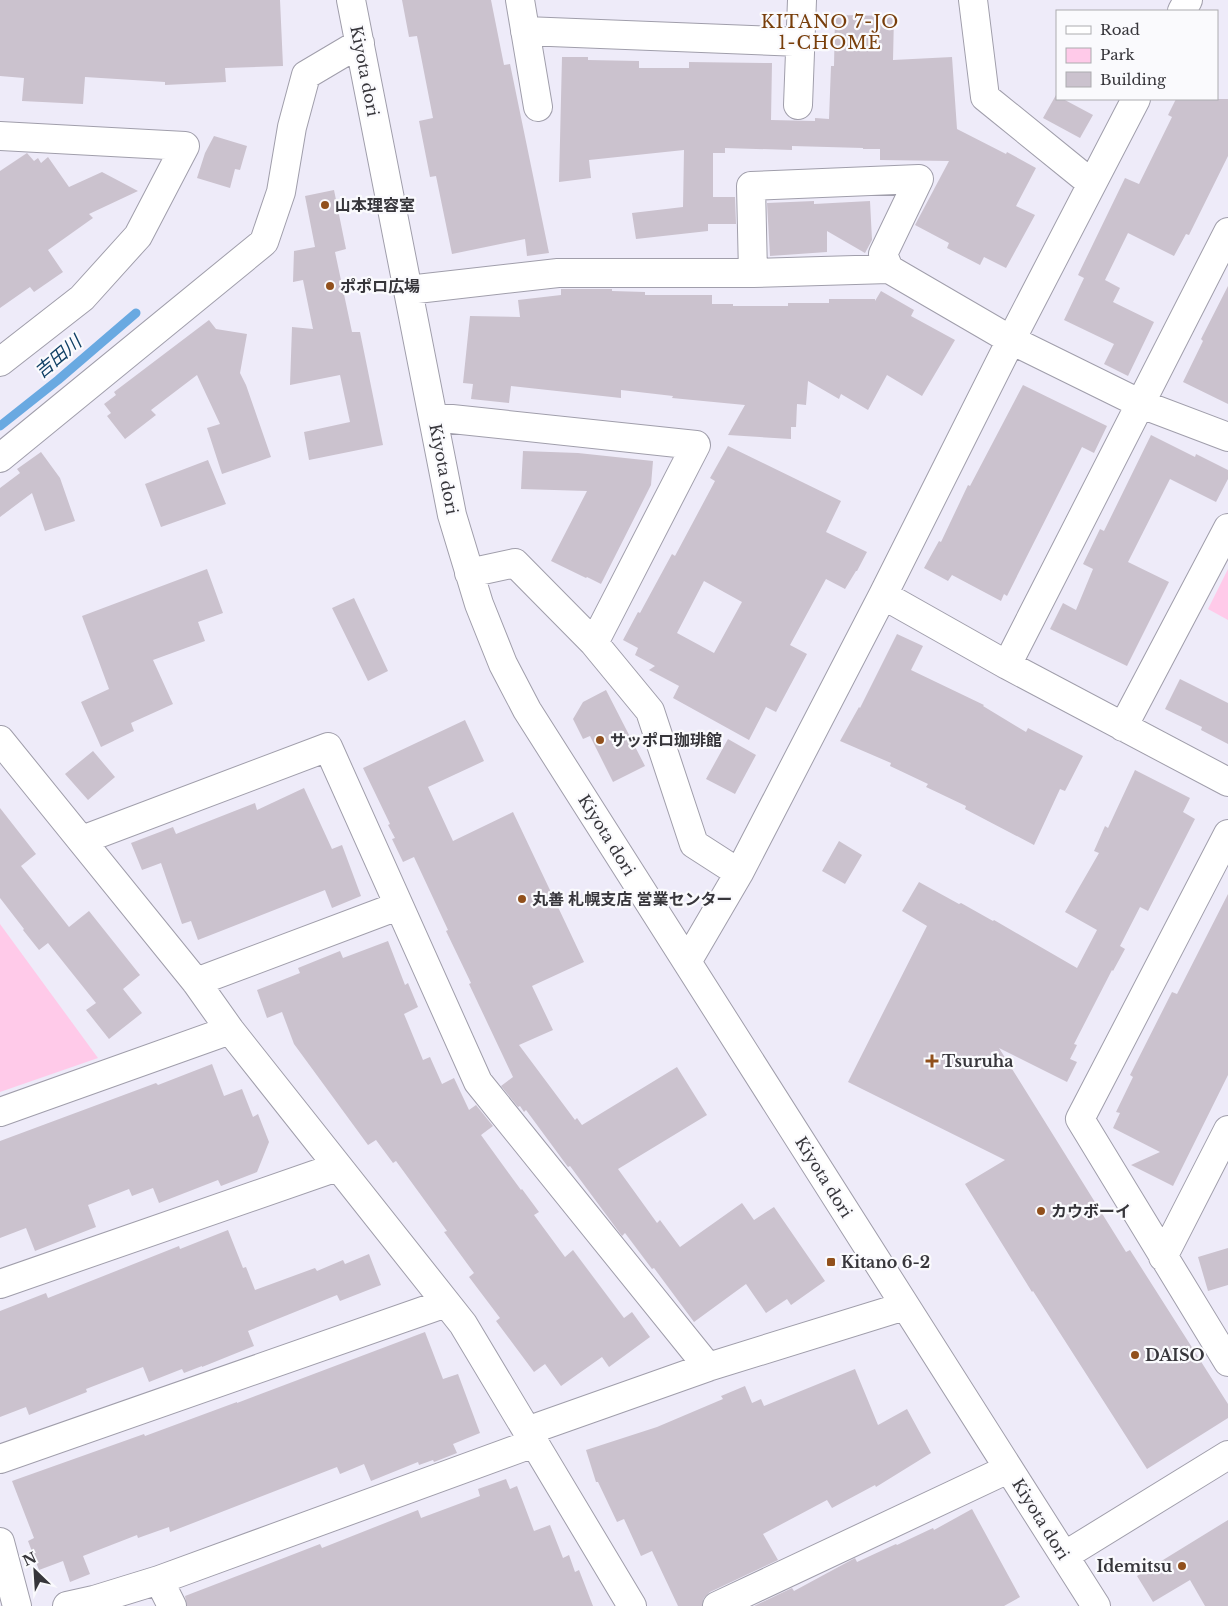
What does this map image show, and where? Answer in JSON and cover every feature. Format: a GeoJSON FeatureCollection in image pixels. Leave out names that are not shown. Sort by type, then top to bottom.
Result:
{"type":"FeatureCollection","features":[{"type":"Feature","properties":{"kind":"street","name":"Kiyota dori"},"geometry":{"type":"LineString","coordinates":[[351,0],[452,515],[479,604],[503,664],[527,710],[1096,1606]]}},
{"type":"Feature","properties":{"kind":"street"},"geometry":{"type":"LineString","coordinates":[[520,0],[538,107]]}},
{"type":"Feature","properties":{"kind":"street"},"geometry":{"type":"LineString","coordinates":[[798,105],[802,0]]}},
{"type":"Feature","properties":{"kind":"street"},"geometry":{"type":"LineString","coordinates":[[973,0],[985,97],[1091,183]]}},
{"type":"Feature","properties":{"kind":"street"},"geometry":{"type":"LineString","coordinates":[[525,31],[800,42]]}},
{"type":"Feature","properties":{"kind":"street"},"geometry":{"type":"LineString","coordinates":[[0,458],[264,242],[282,192],[292,127],[306,75],[360,44]]}},
{"type":"Feature","properties":{"kind":"street"},"geometry":{"type":"LineString","coordinates":[[687,962],[739,872],[883,595],[1091,183],[1135,100]]}},
{"type":"Feature","properties":{"kind":"street"},"geometry":{"type":"LineString","coordinates":[[0,136],[184,146],[138,236],[82,298],[0,362]]}},
{"type":"Feature","properties":{"kind":"street"},"geometry":{"type":"LineString","coordinates":[[753,273],[751,186],[919,179],[883,254],[889,269]]}},
{"type":"Feature","properties":{"kind":"street"},"geometry":{"type":"LineString","coordinates":[[1007,665],[1228,232]]}},
{"type":"Feature","properties":{"kind":"street"},"geometry":{"type":"LineString","coordinates":[[408,290],[558,273],[753,273],[889,269],[1011,340],[1140,404],[1228,437]]}},
{"type":"Feature","properties":{"kind":"street"},"geometry":{"type":"LineString","coordinates":[[433,417],[696,445],[594,643]]}},
{"type":"Feature","properties":{"kind":"street"},"geometry":{"type":"LineString","coordinates":[[1123,727],[1228,528]]}},
{"type":"Feature","properties":{"kind":"street"},"geometry":{"type":"LineString","coordinates":[[469,573],[515,563],[594,643],[650,711],[694,844],[739,872]]}},
{"type":"Feature","properties":{"kind":"street"},"geometry":{"type":"LineString","coordinates":[[883,595],[1007,665],[1228,782]]}},
{"type":"Feature","properties":{"kind":"street"},"geometry":{"type":"LineString","coordinates":[[0,740],[196,982],[230,1030],[463,1324],[632,1606]]}},
{"type":"Feature","properties":{"kind":"street"},"geometry":{"type":"LineString","coordinates":[[82,840],[328,747],[478,1082],[708,1367]]}},
{"type":"Feature","properties":{"kind":"street"},"geometry":{"type":"LineString","coordinates":[[1228,834],[1080,1119],[1228,1362]]}},
{"type":"Feature","properties":{"kind":"street"},"geometry":{"type":"LineString","coordinates":[[196,982],[398,906]]}},
{"type":"Feature","properties":{"kind":"street"},"geometry":{"type":"LineString","coordinates":[[0,1112],[230,1030]]}},
{"type":"Feature","properties":{"kind":"street"},"geometry":{"type":"LineString","coordinates":[[1163,1257],[1228,1130]]}},
{"type":"Feature","properties":{"kind":"street"},"geometry":{"type":"LineString","coordinates":[[0,1284],[337,1167]]}},
{"type":"Feature","properties":{"kind":"street"},"geometry":{"type":"LineString","coordinates":[[0,1459],[446,1303]]}},
{"type":"Feature","properties":{"kind":"street"},"geometry":{"type":"LineString","coordinates":[[67,1606],[94,1600],[159,1580],[708,1367],[905,1306]]}},
{"type":"Feature","properties":{"kind":"street"},"geometry":{"type":"LineString","coordinates":[[1064,1556],[1228,1455]]}},
{"type":"Feature","properties":{"kind":"street"},"geometry":{"type":"LineString","coordinates":[[717,1606],[1008,1469]]}},
{"type":"Feature","properties":{"kind":"street"},"geometry":{"type":"LineString","coordinates":[[0,1542],[17,1606]]}},
{"type":"Feature","properties":{"kind":"street"},"geometry":{"type":"LineString","coordinates":[[159,1580],[172,1606]]}},
{"type":"Feature","properties":{"kind":"green space"},"geometry":{"type":"Polygon","coordinates":[[[1228,569],[1228,620],[1208,609],[1228,569]]]}},
{"type":"Feature","properties":{"kind":"green space"},"geometry":{"type":"Polygon","coordinates":[[[0,924],[98,1058],[0,1092],[0,924]]]}},
{"type":"Feature","properties":{"kind":"building"},"geometry":{"type":"Polygon","coordinates":[[[0,0],[280,0],[283,66],[225,68],[226,82],[165,85],[165,82],[85,77],[83,104],[22,101],[24,78],[0,76],[0,0]]]}},
{"type":"Feature","properties":{"kind":"building"},"geometry":{"type":"Polygon","coordinates":[[[402,0],[491,0],[504,65],[510,64],[549,253],[527,256],[525,239],[452,254],[436,176],[430,177],[419,121],[433,118],[417,36],[409,37],[402,0]]]}},
{"type":"Feature","properties":{"kind":"building"},"geometry":{"type":"Polygon","coordinates":[[[835,15],[894,16],[893,60],[952,57],[957,129],[1006,154],[1007,152],[1036,168],[1016,206],[1035,215],[1006,268],[984,257],[980,265],[947,248],[949,243],[915,225],[949,161],[880,160],[880,149],[863,148],[792,146],[792,150],[725,148],[725,153],[713,153],[713,197],[735,197],[736,224],[708,224],[708,231],[636,239],[632,213],[683,207],[684,150],[589,160],[591,178],[559,182],[562,57],[588,57],[588,60],[639,61],[639,68],[689,68],[689,62],[772,63],[771,120],[815,121],[815,118],[829,119],[831,66],[834,66],[835,15]]]}},
{"type":"Feature","properties":{"kind":"building"},"geometry":{"type":"Polygon","coordinates":[[[1056,95],[1056,100],[1065,100],[1093,115],[1080,138],[1043,118],[1056,95]]]}},
{"type":"Feature","properties":{"kind":"building"},"geometry":{"type":"Polygon","coordinates":[[[1228,99],[1228,156],[1189,235],[1186,234],[1174,256],[1128,233],[1105,280],[1120,288],[1113,302],[1154,322],[1128,376],[1104,364],[1114,344],[1064,320],[1084,278],[1078,275],[1125,178],[1139,184],[1172,117],[1168,115],[1176,100],[1228,99]]]}},
{"type":"Feature","properties":{"kind":"building"},"geometry":{"type":"Polygon","coordinates":[[[214,136],[247,146],[240,170],[235,169],[230,188],[197,178],[205,153],[214,136]]]}},
{"type":"Feature","properties":{"kind":"building"},"geometry":{"type":"Polygon","coordinates":[[[27,153],[34,161],[38,158],[41,163],[48,157],[69,187],[102,172],[138,191],[89,214],[93,218],[48,250],[63,272],[34,292],[30,287],[0,308],[0,171],[27,153]]]}},
{"type":"Feature","properties":{"kind":"building"},"geometry":{"type":"Polygon","coordinates":[[[334,190],[346,249],[335,252],[352,332],[360,332],[383,445],[309,460],[304,432],[350,422],[340,375],[290,385],[292,327],[313,329],[303,280],[293,282],[294,251],[315,247],[305,196],[334,190]]]}},
{"type":"Feature","properties":{"kind":"building"},"geometry":{"type":"Polygon","coordinates":[[[814,201],[814,204],[870,201],[872,240],[865,253],[827,231],[827,252],[770,256],[767,203],[814,201]]]}},
{"type":"Feature","properties":{"kind":"building"},"geometry":{"type":"Polygon","coordinates":[[[1228,286],[1228,404],[1183,382],[1203,341],[1201,339],[1228,286]]]}},
{"type":"Feature","properties":{"kind":"building"},"geometry":{"type":"Polygon","coordinates":[[[561,289],[612,289],[612,291],[645,292],[645,295],[712,295],[712,304],[733,304],[733,306],[788,306],[788,303],[829,303],[829,299],[875,299],[875,301],[881,291],[914,310],[911,316],[955,340],[922,396],[887,375],[868,410],[841,394],[839,399],[808,381],[806,405],[797,404],[796,427],[791,427],[791,439],[728,435],[745,405],[672,398],[673,396],[621,390],[621,398],[511,386],[509,403],[471,399],[473,384],[463,383],[470,316],[520,317],[518,300],[561,295],[561,289]]]}},
{"type":"Feature","properties":{"kind":"building"},"geometry":{"type":"Polygon","coordinates":[[[209,320],[216,329],[247,334],[240,373],[271,457],[222,474],[207,428],[220,424],[197,375],[151,410],[156,415],[125,439],[107,416],[111,413],[104,404],[116,395],[114,392],[209,320]]]}},
{"type":"Feature","properties":{"kind":"building"},"geometry":{"type":"Polygon","coordinates":[[[1023,385],[1107,426],[1094,453],[1082,447],[1007,596],[1004,594],[1001,601],[952,575],[948,581],[924,568],[939,541],[941,542],[968,485],[970,486],[1023,385]]]}},
{"type":"Feature","properties":{"kind":"building"},"geometry":{"type":"Polygon","coordinates":[[[1151,435],[1195,457],[1196,454],[1228,470],[1228,479],[1216,502],[1170,479],[1128,562],[1169,582],[1127,666],[1050,629],[1063,603],[1076,610],[1093,569],[1083,564],[1100,529],[1104,531],[1151,435]]]}},
{"type":"Feature","properties":{"kind":"building"},"geometry":{"type":"Polygon","coordinates":[[[728,446],[841,501],[826,532],[867,552],[845,589],[826,579],[790,645],[807,654],[776,712],[766,707],[749,740],[673,698],[679,686],[649,670],[655,666],[635,655],[638,648],[623,640],[672,554],[675,556],[715,481],[710,478],[728,446]],[[704,581],[677,633],[714,653],[742,602],[704,581]]]}},
{"type":"Feature","properties":{"kind":"building"},"geometry":{"type":"Polygon","coordinates":[[[523,451],[578,453],[653,461],[651,485],[601,584],[551,561],[587,491],[521,489],[523,451]]]}},
{"type":"Feature","properties":{"kind":"building"},"geometry":{"type":"Polygon","coordinates":[[[41,452],[60,478],[75,521],[45,531],[32,493],[0,517],[0,488],[20,473],[17,469],[41,452]]]}},
{"type":"Feature","properties":{"kind":"building"},"geometry":{"type":"Polygon","coordinates":[[[208,460],[226,504],[161,527],[145,484],[208,460]]]}},
{"type":"Feature","properties":{"kind":"building"},"geometry":{"type":"Polygon","coordinates":[[[207,569],[223,613],[198,622],[205,641],[153,660],[173,704],[131,723],[134,731],[101,747],[81,702],[109,689],[82,616],[207,569]]]}},
{"type":"Feature","properties":{"kind":"building"},"geometry":{"type":"Polygon","coordinates":[[[354,598],[388,671],[368,681],[332,608],[354,598]]]}},
{"type":"Feature","properties":{"kind":"building"},"geometry":{"type":"Polygon","coordinates":[[[897,634],[923,646],[911,670],[984,705],[1026,732],[1028,728],[1083,756],[1065,791],[1060,789],[1034,845],[965,809],[966,806],[926,787],[928,784],[890,766],[891,763],[840,741],[860,708],[897,634]]]}},
{"type":"Feature","properties":{"kind":"building"},"geometry":{"type":"Polygon","coordinates":[[[1180,679],[1228,703],[1228,744],[1201,730],[1202,727],[1165,709],[1180,679]]]}},
{"type":"Feature","properties":{"kind":"building"},"geometry":{"type":"Polygon","coordinates":[[[606,690],[645,766],[613,782],[590,736],[583,739],[573,719],[583,702],[606,690]]]}},
{"type":"Feature","properties":{"kind":"building"},"geometry":{"type":"Polygon","coordinates":[[[465,720],[484,761],[428,787],[453,841],[513,812],[584,962],[532,986],[553,1030],[519,1045],[575,1120],[577,1118],[582,1125],[677,1067],[707,1115],[618,1169],[657,1223],[660,1220],[680,1247],[742,1203],[754,1220],[774,1207],[825,1281],[791,1305],[787,1299],[766,1313],[746,1284],[694,1322],[625,1233],[622,1236],[526,1110],[524,1112],[520,1106],[518,1107],[501,1086],[513,1077],[469,984],[471,983],[414,857],[403,862],[392,839],[395,838],[388,825],[390,824],[363,768],[465,720]]]}},
{"type":"Feature","properties":{"kind":"building"},"geometry":{"type":"Polygon","coordinates":[[[728,739],[756,755],[735,794],[706,779],[728,739]]]}},
{"type":"Feature","properties":{"kind":"building"},"geometry":{"type":"Polygon","coordinates":[[[93,751],[115,777],[88,800],[65,774],[93,751]]]}},
{"type":"Feature","properties":{"kind":"building"},"geometry":{"type":"Polygon","coordinates":[[[1135,770],[1190,798],[1183,812],[1195,819],[1148,911],[1140,907],[1120,946],[1125,949],[1112,970],[1074,1044],[1077,1045],[1070,1059],[1077,1062],[1067,1082],[999,1048],[1126,1252],[1130,1250],[1228,1404],[1228,1418],[1147,1469],[1032,1292],[965,1184],[1005,1160],[848,1082],[927,926],[902,911],[919,882],[959,904],[961,903],[994,920],[1077,968],[1097,930],[1065,912],[1099,853],[1094,851],[1105,826],[1108,828],[1135,770]]]}},
{"type":"Feature","properties":{"kind":"building"},"geometry":{"type":"Polygon","coordinates":[[[304,788],[332,849],[342,845],[361,896],[332,908],[325,890],[198,940],[191,921],[182,924],[161,863],[142,870],[131,843],[173,827],[176,834],[255,803],[257,810],[304,788]]]}},
{"type":"Feature","properties":{"kind":"building"},"geometry":{"type":"Polygon","coordinates":[[[0,808],[36,854],[21,866],[69,927],[89,911],[140,975],[123,989],[142,1013],[109,1039],[86,1010],[96,1003],[48,943],[39,950],[0,898],[0,808]]]}},
{"type":"Feature","properties":{"kind":"building"},"geometry":{"type":"Polygon","coordinates":[[[839,841],[862,855],[845,884],[822,871],[839,841]]]}},
{"type":"Feature","properties":{"kind":"building"},"geometry":{"type":"Polygon","coordinates":[[[1228,894],[1228,1075],[1173,1186],[1131,1165],[1160,1152],[1113,1128],[1120,1113],[1116,1112],[1133,1077],[1130,1075],[1172,992],[1177,994],[1228,894]]]}},
{"type":"Feature","properties":{"kind":"building"},"geometry":{"type":"Polygon","coordinates":[[[388,941],[405,985],[408,983],[418,1007],[404,1014],[423,1060],[430,1057],[442,1084],[454,1078],[469,1110],[476,1105],[493,1126],[481,1135],[539,1212],[534,1215],[565,1257],[573,1250],[624,1318],[632,1312],[650,1337],[609,1367],[602,1357],[561,1386],[545,1364],[534,1372],[496,1321],[500,1318],[469,1277],[474,1273],[444,1232],[447,1231],[396,1161],[393,1163],[376,1140],[368,1145],[294,1044],[282,1012],[267,1018],[257,990],[300,973],[298,968],[340,951],[343,958],[388,941]]]}},
{"type":"Feature","properties":{"kind":"building"},"geometry":{"type":"Polygon","coordinates":[[[212,1064],[224,1096],[242,1089],[253,1117],[258,1114],[269,1142],[257,1172],[221,1186],[218,1180],[159,1203],[153,1188],[132,1196],[129,1189],[88,1205],[96,1227],[35,1251],[26,1228],[0,1238],[0,1141],[212,1064]]]}},
{"type":"Feature","properties":{"kind":"building"},"geometry":{"type":"Polygon","coordinates":[[[228,1230],[243,1268],[246,1267],[255,1290],[315,1268],[317,1271],[343,1260],[345,1264],[369,1254],[381,1285],[340,1301],[337,1295],[248,1331],[254,1346],[202,1367],[184,1373],[182,1369],[149,1382],[143,1367],[86,1389],[87,1392],[29,1415],[26,1407],[0,1417],[0,1311],[46,1293],[48,1298],[179,1246],[180,1249],[228,1230]]]}},
{"type":"Feature","properties":{"kind":"building"},"geometry":{"type":"Polygon","coordinates":[[[1228,1248],[1228,1285],[1208,1291],[1198,1257],[1228,1248]]]}},
{"type":"Feature","properties":{"kind":"building"},"geometry":{"type":"Polygon","coordinates":[[[425,1332],[443,1379],[458,1374],[480,1433],[453,1444],[457,1453],[434,1462],[433,1460],[419,1465],[418,1462],[371,1481],[364,1464],[340,1474],[337,1467],[170,1532],[169,1527],[138,1538],[137,1535],[83,1556],[90,1574],[70,1582],[63,1561],[39,1570],[28,1541],[34,1538],[12,1481],[237,1403],[425,1332]]]}},
{"type":"Feature","properties":{"kind":"building"},"geometry":{"type":"Polygon","coordinates":[[[855,1369],[878,1425],[907,1409],[931,1453],[876,1487],[875,1485],[832,1508],[827,1500],[763,1534],[778,1560],[710,1592],[704,1598],[702,1606],[678,1606],[652,1551],[641,1556],[624,1519],[617,1522],[598,1482],[596,1482],[586,1450],[657,1427],[723,1399],[721,1396],[745,1386],[752,1403],[761,1399],[764,1406],[855,1369]]]}},
{"type":"Feature","properties":{"kind":"building"},"geometry":{"type":"Polygon","coordinates":[[[506,1479],[510,1489],[517,1486],[534,1531],[550,1525],[563,1558],[569,1555],[575,1572],[579,1570],[593,1606],[187,1606],[185,1596],[320,1544],[322,1548],[418,1510],[421,1518],[480,1496],[478,1489],[506,1479]]]}},
{"type":"Feature","properties":{"kind":"building"},"geometry":{"type":"Polygon","coordinates":[[[972,1509],[1020,1597],[1004,1606],[754,1606],[792,1588],[794,1591],[855,1558],[857,1562],[933,1528],[934,1530],[972,1509]]]}},
{"type":"Feature","properties":{"kind":"building","name":"Idemitsu"},"geometry":{"type":"Polygon","coordinates":[[[1228,1520],[1228,1606],[1205,1606],[1190,1580],[1153,1602],[1137,1576],[1228,1520]]]}},
{"type":"Feature","properties":{"kind":"waterway","name":"吉田川"},"geometry":{"type":"LineString","coordinates":[[0,426],[58,380],[136,313]]}},
{"type":"Feature","properties":{"kind":"place","name":"山本理容室"},"geometry":{"type":"Point","coordinates":[325,205]}},
{"type":"Feature","properties":{"kind":"place","name":"ポポロ広場"},"geometry":{"type":"Point","coordinates":[330,286]}},
{"type":"Feature","properties":{"kind":"place","name":"サッポロ珈琲館"},"geometry":{"type":"Point","coordinates":[600,740]}},
{"type":"Feature","properties":{"kind":"place","name":"丸善 札幌支店 営業センター"},"geometry":{"type":"Point","coordinates":[522,899]}},
{"type":"Feature","properties":{"kind":"place","name":"Tsuruha"},"geometry":{"type":"Point","coordinates":[932,1061]}},
{"type":"Feature","properties":{"kind":"place","name":"カウボーイ"},"geometry":{"type":"Point","coordinates":[1041,1211]}},
{"type":"Feature","properties":{"kind":"place","name":"Kitano 6-2"},"geometry":{"type":"Point","coordinates":[831,1262]}},
{"type":"Feature","properties":{"kind":"place","name":"DAISO"},"geometry":{"type":"Point","coordinates":[1135,1355]}},
{"type":"Feature","properties":{"kind":"place","name":"Idemitsu"},"geometry":{"type":"Point","coordinates":[1182,1566]}},
{"type":"Feature","properties":{"kind":"district","name":"KITANO 7-JO 1-CHOME"},"geometry":{"type":"Point","coordinates":[830,32]}}]}
